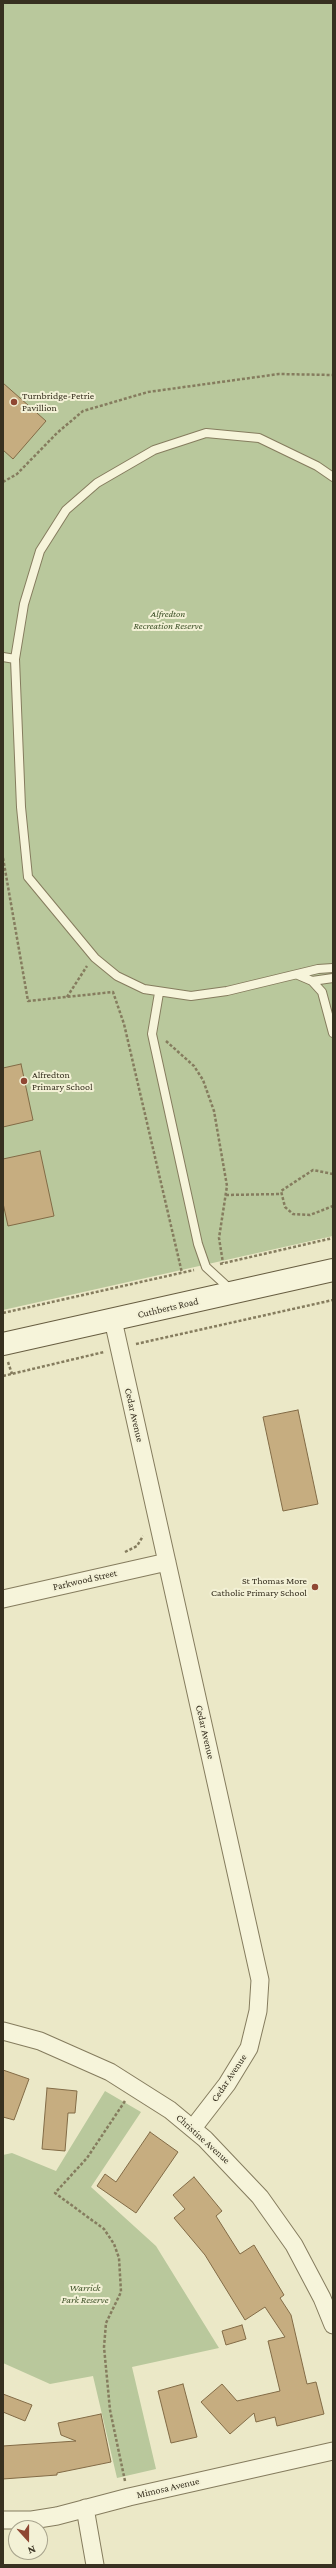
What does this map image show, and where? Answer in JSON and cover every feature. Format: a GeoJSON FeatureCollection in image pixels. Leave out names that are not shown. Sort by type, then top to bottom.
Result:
{"type":"FeatureCollection","features":[{"type":"Feature","properties":{"kind":"street","name":"Cuthberts Road"},"geometry":{"type":"LineString","coordinates":[[3,1344],[333,1270]]}},
{"type":"Feature","properties":{"kind":"street","name":"Cedar Avenue"},"geometry":{"type":"LineString","coordinates":[[113,1320],[260,1980],[258,2011],[249,2048],[231,2079],[193,2128]]}},
{"type":"Feature","properties":{"kind":"street","name":"Parkwood Street"},"geometry":{"type":"LineString","coordinates":[[3,1599],[167,1562]]}},
{"type":"Feature","properties":{"kind":"street","name":"Christine Avenue"},"geometry":{"type":"LineString","coordinates":[[3,2031],[40,2042],[71,2054],[135,2086],[193,2128],[236,2170],[276,2219],[311,2275],[333,2326]]}},
{"type":"Feature","properties":{"kind":"street","name":"Mimosa Avenue"},"geometry":{"type":"LineString","coordinates":[[3,2520],[42,2519],[129,2497],[333,2451]]}},
{"type":"Feature","properties":{"kind":"street"},"geometry":{"type":"LineString","coordinates":[[85,2508],[95,2565]]}},
{"type":"Feature","properties":{"kind":"lane"},"geometry":{"type":"LineString","coordinates":[[333,477],[317,466],[259,438],[206,433],[154,450],[97,483],[66,510],[40,551],[24,604],[15,659],[20,807],[28,877],[95,958],[117,976],[144,989],[159,993],[191,996],[208,994],[298,974],[333,968]]}},
{"type":"Feature","properties":{"kind":"lane"},"geometry":{"type":"LineString","coordinates":[[3,657],[15,659]]}},
{"type":"Feature","properties":{"kind":"lane"},"geometry":{"type":"LineString","coordinates":[[298,974],[312,981],[324,996],[333,1033]]}},
{"type":"Feature","properties":{"kind":"lane"},"geometry":{"type":"LineString","coordinates":[[312,981],[333,978]]}},
{"type":"Feature","properties":{"kind":"lane"},"geometry":{"type":"LineString","coordinates":[[159,993],[152,1030],[153,1039],[202,1258],[209,1271],[234,1293]]}},
{"type":"Feature","properties":{"kind":"path"},"geometry":{"type":"LineString","coordinates":[[3,482],[17,474],[57,433],[83,412],[148,392],[279,374],[333,375]]}},
{"type":"Feature","properties":{"kind":"path"},"geometry":{"type":"LineString","coordinates":[[3,858],[28,1001],[113,992],[124,1024],[182,1273],[3,1313]]}},
{"type":"Feature","properties":{"kind":"path"},"geometry":{"type":"LineString","coordinates":[[66,997],[84,968],[95,958]]}},
{"type":"Feature","properties":{"kind":"path"},"geometry":{"type":"LineString","coordinates":[[153,1039],[168,1041],[194,1066],[203,1080],[214,1111],[226,1178],[226,1195],[219,1242],[223,1263],[333,1238]]}},
{"type":"Feature","properties":{"kind":"path"},"geometry":{"type":"LineString","coordinates":[[333,1174],[313,1170],[287,1185],[281,1191],[285,1207],[293,1214],[310,1215],[333,1206]]}},
{"type":"Feature","properties":{"kind":"path"},"geometry":{"type":"LineString","coordinates":[[226,1195],[281,1194]]}},
{"type":"Feature","properties":{"kind":"path"},"geometry":{"type":"LineString","coordinates":[[137,1344],[333,1300]]}},
{"type":"Feature","properties":{"kind":"path"},"geometry":{"type":"LineString","coordinates":[[3,1376],[102,1352]]}},
{"type":"Feature","properties":{"kind":"path"},"geometry":{"type":"LineString","coordinates":[[129,2497],[110,2410],[105,2371],[105,2330],[108,2317],[121,2292],[120,2258],[114,2244],[104,2229],[55,2192],[86,2158],[135,2086]]}},
{"type":"Feature","properties":{"kind":"green space","name":"Alfredton Recreation Reserve"},"geometry":{"type":"Polygon","coordinates":[[[3,3],[333,3],[333,1236],[3,1310],[3,3]]]}},
{"type":"Feature","properties":{"kind":"green space","name":"Warrick Park Reserve"},"geometry":{"type":"Polygon","coordinates":[[[105,2091],[141,2112],[91,2187],[156,2246],[219,2348],[132,2367],[156,2469],[117,2478],[93,2376],[50,2384],[3,2363],[3,2155],[12,2153],[56,2171],[105,2091]]]}},
{"type":"Feature","properties":{"kind":"building","name":"Turnbridge-Petrie Pavillion"},"geometry":{"type":"Polygon","coordinates":[[[3,383],[46,421],[13,459],[3,450],[3,383]]]}},
{"type":"Feature","properties":{"kind":"building"},"geometry":{"type":"Polygon","coordinates":[[[21,1064],[33,1120],[3,1127],[3,1068],[21,1064]]]}},
{"type":"Feature","properties":{"kind":"building"},"geometry":{"type":"Polygon","coordinates":[[[40,1151],[54,1216],[8,1226],[3,1203],[3,1159],[40,1151]]]}},
{"type":"Feature","properties":{"kind":"building"},"geometry":{"type":"Polygon","coordinates":[[[298,1410],[318,1504],[283,1511],[263,1417],[298,1410]]]}},
{"type":"Feature","properties":{"kind":"building"},"geometry":{"type":"Polygon","coordinates":[[[3,2070],[29,2079],[14,2120],[3,2117],[3,2070]]]}},
{"type":"Feature","properties":{"kind":"building"},"geometry":{"type":"Polygon","coordinates":[[[47,2088],[77,2091],[75,2113],[68,2113],[65,2151],[42,2149],[47,2088]]]}},
{"type":"Feature","properties":{"kind":"building"},"geometry":{"type":"Polygon","coordinates":[[[150,2132],[178,2152],[136,2213],[97,2186],[105,2174],[116,2182],[150,2132]]]}},
{"type":"Feature","properties":{"kind":"building"},"geometry":{"type":"Polygon","coordinates":[[[194,2177],[222,2211],[216,2216],[240,2254],[254,2245],[284,2295],[280,2298],[291,2315],[307,2384],[316,2382],[324,2414],[277,2426],[275,2417],[256,2422],[254,2413],[230,2434],[201,2402],[222,2384],[237,2401],[280,2391],[268,2341],[285,2337],[265,2307],[245,2320],[205,2255],[174,2218],[185,2209],[173,2195],[194,2177]]]}},
{"type":"Feature","properties":{"kind":"building"},"geometry":{"type":"Polygon","coordinates":[[[242,2325],[246,2339],[226,2345],[222,2331],[242,2325]]]}},
{"type":"Feature","properties":{"kind":"building"},"geometry":{"type":"Polygon","coordinates":[[[183,2384],[197,2437],[171,2443],[158,2391],[183,2384]]]}},
{"type":"Feature","properties":{"kind":"building"},"geometry":{"type":"Polygon","coordinates":[[[3,2394],[32,2405],[25,2421],[3,2412],[3,2394]]]}},
{"type":"Feature","properties":{"kind":"building"},"geometry":{"type":"Polygon","coordinates":[[[101,2414],[111,2462],[57,2473],[57,2475],[3,2479],[3,2446],[76,2441],[61,2435],[58,2423],[101,2414]]]}},
{"type":"Feature","properties":{"kind":"place","name":"Turnbridge-Petrie Pavillion"},"geometry":{"type":"Point","coordinates":[14,402]}},
{"type":"Feature","properties":{"kind":"place","name":"Alfredton Primary School"},"geometry":{"type":"Point","coordinates":[24,1081]}},
{"type":"Feature","properties":{"kind":"place","name":"St Thomas More Catholic Primary School"},"geometry":{"type":"Point","coordinates":[315,1587]}}]}
